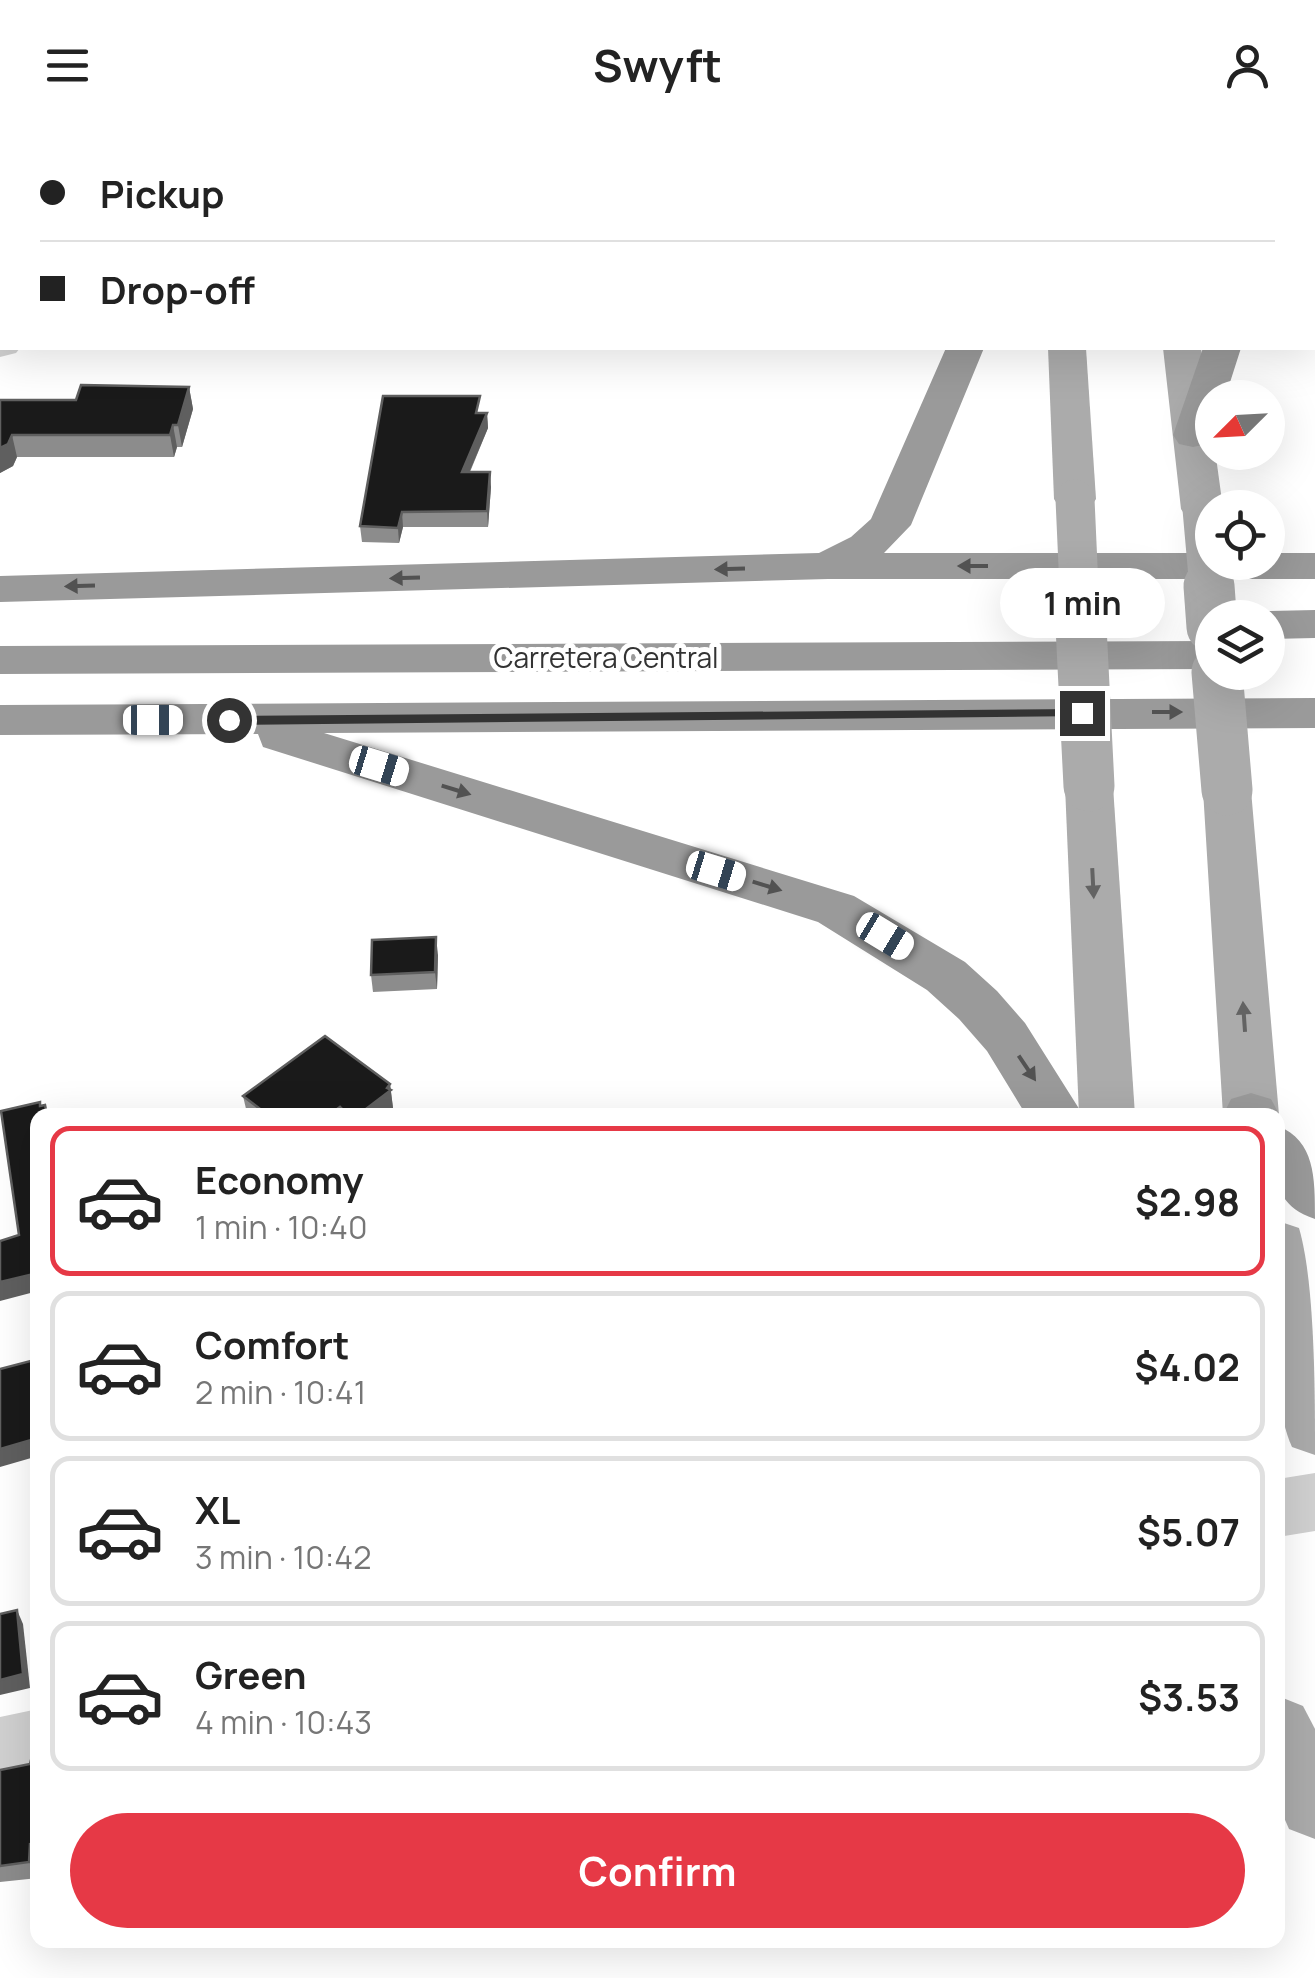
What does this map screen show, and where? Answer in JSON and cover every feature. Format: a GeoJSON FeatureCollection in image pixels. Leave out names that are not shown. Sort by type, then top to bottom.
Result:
{"type":"FeatureCollection","features":[{"type":"Feature","properties":{"kind":"highway"},"geometry":{"type":"LineString","coordinates":[[828,566],[866,546],[890,525],[964,350]]}},
{"type":"Feature","properties":{"kind":"highway"},"geometry":{"type":"LineString","coordinates":[[1193,434],[1221,350]]}},
{"type":"Feature","properties":{"kind":"highway"},"geometry":{"type":"LineString","coordinates":[[0,590],[828,566],[1315,566]]}},
{"type":"Feature","properties":{"kind":"highway"},"geometry":{"type":"LineString","coordinates":[[1285,624],[1315,624]]}},
{"type":"Feature","properties":{"kind":"highway","name":"Carretera Central"},"geometry":{"type":"LineString","coordinates":[[0,630],[1195,626]]}},
{"type":"Feature","properties":{"kind":"highway","name":"Carretera Central"},"geometry":{"type":"LineString","coordinates":[[0,660],[1195,654]]}},
{"type":"Feature","properties":{"kind":"highway"},"geometry":{"type":"LineString","coordinates":[[1285,654],[1315,654]]}},
{"type":"Feature","properties":{"kind":"highway"},"geometry":{"type":"LineString","coordinates":[[0,720],[1315,713]]}},
{"type":"Feature","properties":{"kind":"highway"},"geometry":{"type":"LineString","coordinates":[[229,720],[836,909],[946,976],[978,1005],[1006,1036],[1050,1108]]}},
{"type":"Feature","properties":{"kind":"highway"},"geometry":{"type":"LineString","coordinates":[[1285,1157],[1315,1196]]}},
{"type":"Feature","properties":{"kind":"main road"},"geometry":{"type":"LineString","coordinates":[[1068,350],[1107,1108]]}},
{"type":"Feature","properties":{"kind":"main road"},"geometry":{"type":"LineString","coordinates":[[1182,350],[1210,600]]}},
{"type":"Feature","properties":{"kind":"main road"},"geometry":{"type":"LineString","coordinates":[[1218,690],[1250,1108]]}},
{"type":"Feature","properties":{"kind":"main road"},"geometry":{"type":"LineString","coordinates":[[1285,1280],[1315,1428]]}},
{"type":"Feature","properties":{"kind":"main road"},"geometry":{"type":"LineString","coordinates":[[1285,1744],[1315,1804]]}},
{"type":"Feature","properties":{"kind":"street"},"geometry":{"type":"LineString","coordinates":[[1285,1507],[1315,1502]]}},
{"type":"Feature","properties":{"kind":"street"},"geometry":{"type":"LineString","coordinates":[[0,1752],[30,1745]]}},
{"type":"Feature","properties":{"kind":"building"},"geometry":{"type":"Polygon","coordinates":[[[81,385],[189,387],[178,425],[173,425],[170,435],[12,435],[8,444],[0,448],[0,400],[76,400],[81,385]]]}},
{"type":"Feature","properties":{"kind":"building"},"geometry":{"type":"Polygon","coordinates":[[[383,396],[480,396],[476,413],[487,413],[462,472],[490,472],[487,511],[402,512],[398,528],[360,526],[383,396]]]}},
{"type":"Feature","properties":{"kind":"building"},"geometry":{"type":"Polygon","coordinates":[[[436,937],[435,972],[371,975],[372,940],[436,937]]]}},
{"type":"Feature","properties":{"kind":"building"},"geometry":{"type":"Polygon","coordinates":[[[325,1036],[390,1084],[387,1088],[391,1090],[367,1108],[259,1108],[243,1096],[325,1036]]]}},
{"type":"Feature","properties":{"kind":"building"},"geometry":{"type":"Polygon","coordinates":[[[40,1102],[46,1108],[30,1108],[30,1275],[0,1282],[0,1241],[19,1235],[1,1111],[40,1102]]]}},
{"type":"Feature","properties":{"kind":"building"},"geometry":{"type":"Polygon","coordinates":[[[30,1361],[30,1440],[0,1449],[0,1369],[30,1361]]]}},
{"type":"Feature","properties":{"kind":"building"},"geometry":{"type":"Polygon","coordinates":[[[17,1610],[23,1674],[0,1680],[0,1614],[17,1610]]]}},
{"type":"Feature","properties":{"kind":"building"},"geometry":{"type":"Polygon","coordinates":[[[30,1764],[29,1862],[0,1866],[0,1770],[30,1764]]]}},
{"type":"Feature","properties":{"kind":"route"},"geometry":{"type":"LineString","coordinates":[[229,720],[1082,713]]}}]}
